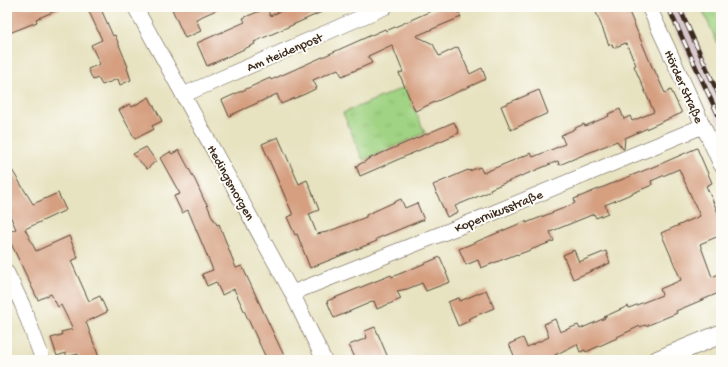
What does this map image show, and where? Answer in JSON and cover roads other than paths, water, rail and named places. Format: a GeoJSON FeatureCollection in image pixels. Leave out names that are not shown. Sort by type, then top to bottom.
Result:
{"type":"FeatureCollection","features":[{"type":"Feature","properties":{"kind":"street","name":"Hedingsmorgen"},"geometry":{"type":"LineString","coordinates":[[135,7],[292,293],[324,360]]}},
{"type":"Feature","properties":{"kind":"street","name":"Am Heidenpost"},"geometry":{"type":"LineString","coordinates":[[183,95],[385,7]]}},
{"type":"Feature","properties":{"kind":"street","name":"Hörder Straße"},"geometry":{"type":"LineString","coordinates":[[649,7],[721,165]]}},
{"type":"Feature","properties":{"kind":"street","name":"Kopernikusstraße"},"geometry":{"type":"LineString","coordinates":[[292,293],[481,218],[703,126]]}},
{"type":"Feature","properties":{"kind":"street"},"geometry":{"type":"LineString","coordinates":[[7,273],[22,304],[43,360]]}},
{"type":"Feature","properties":{"kind":"street"},"geometry":{"type":"LineString","coordinates":[[7,301],[22,304]]}},
{"type":"Feature","properties":{"kind":"street"},"geometry":{"type":"LineString","coordinates":[[658,360],[721,334]]}},
{"type":"Feature","properties":{"kind":"railway"},"geometry":{"type":"LineString","coordinates":[[668,7],[721,121]]}},
{"type":"Feature","properties":{"kind":"railway"},"geometry":{"type":"LineString","coordinates":[[679,7],[721,100]]}}]}
